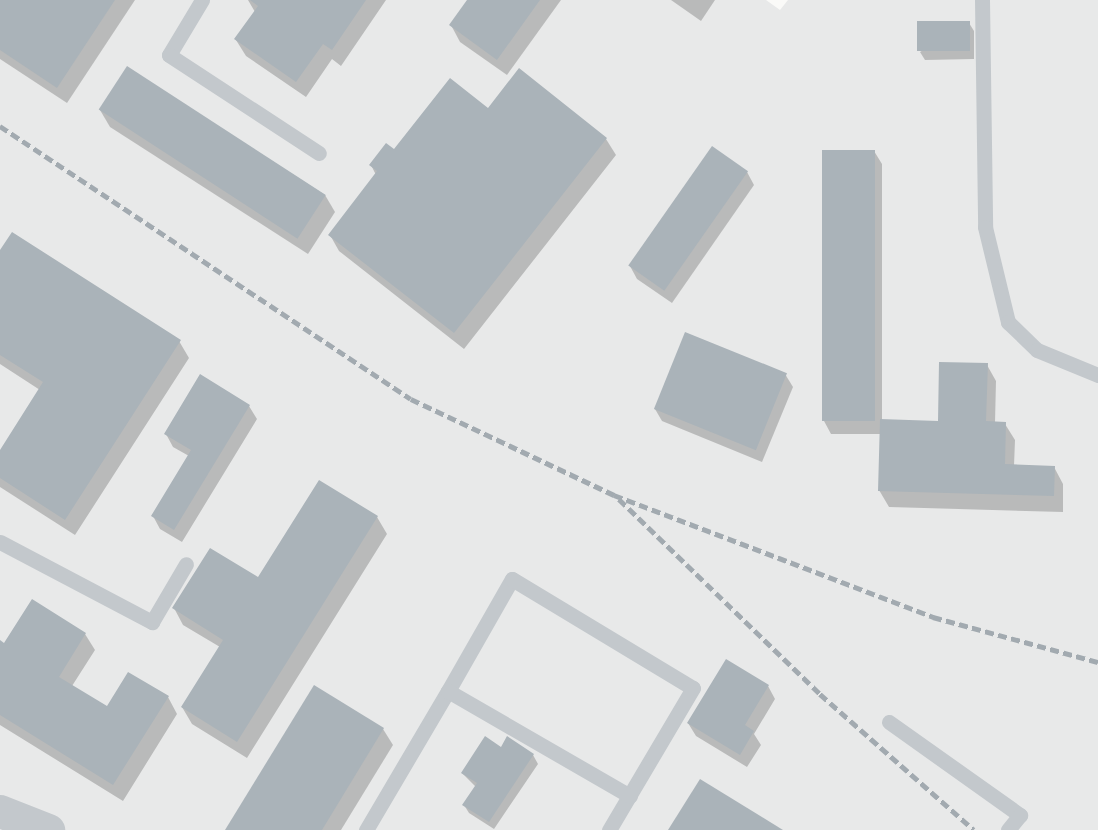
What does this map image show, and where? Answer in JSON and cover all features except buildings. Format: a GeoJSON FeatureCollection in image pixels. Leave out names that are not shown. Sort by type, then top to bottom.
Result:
{"type":"FeatureCollection","features":[{"type":"Feature","properties":{"kind":"street"},"geometry":{"type":"LineString","coordinates":[[0,812],[48,830]]}},
{"type":"Feature","properties":{"kind":"lane"},"geometry":{"type":"LineString","coordinates":[[202,0],[169,55],[319,153]]}},
{"type":"Feature","properties":{"kind":"lane"},"geometry":{"type":"LineString","coordinates":[[982,0],[985,227],[1008,322],[1038,350],[1098,375]]}},
{"type":"Feature","properties":{"kind":"lane"},"geometry":{"type":"LineString","coordinates":[[0,542],[152,622],[186,564]]}},
{"type":"Feature","properties":{"kind":"lane"},"geometry":{"type":"LineString","coordinates":[[366,830],[512,579],[693,688],[609,830]]}},
{"type":"Feature","properties":{"kind":"lane"},"geometry":{"type":"LineString","coordinates":[[448,691],[630,796]]}},
{"type":"Feature","properties":{"kind":"lane"},"geometry":{"type":"LineString","coordinates":[[889,722],[1020,815],[1008,830]]}},
{"type":"Feature","properties":{"kind":"shaded area"},"geometry":{"type":"Polygon","coordinates":[[[0,0],[766,0],[780,10],[788,0],[1098,0],[1098,830],[0,830],[0,0]]]}},
{"type":"Feature","properties":{"kind":"railway"},"geometry":{"type":"LineString","coordinates":[[0,126],[411,399],[614,495],[933,617],[1098,662]]}},
{"type":"Feature","properties":{"kind":"railway"},"geometry":{"type":"LineString","coordinates":[[619,499],[820,694],[974,830]]}}]}
